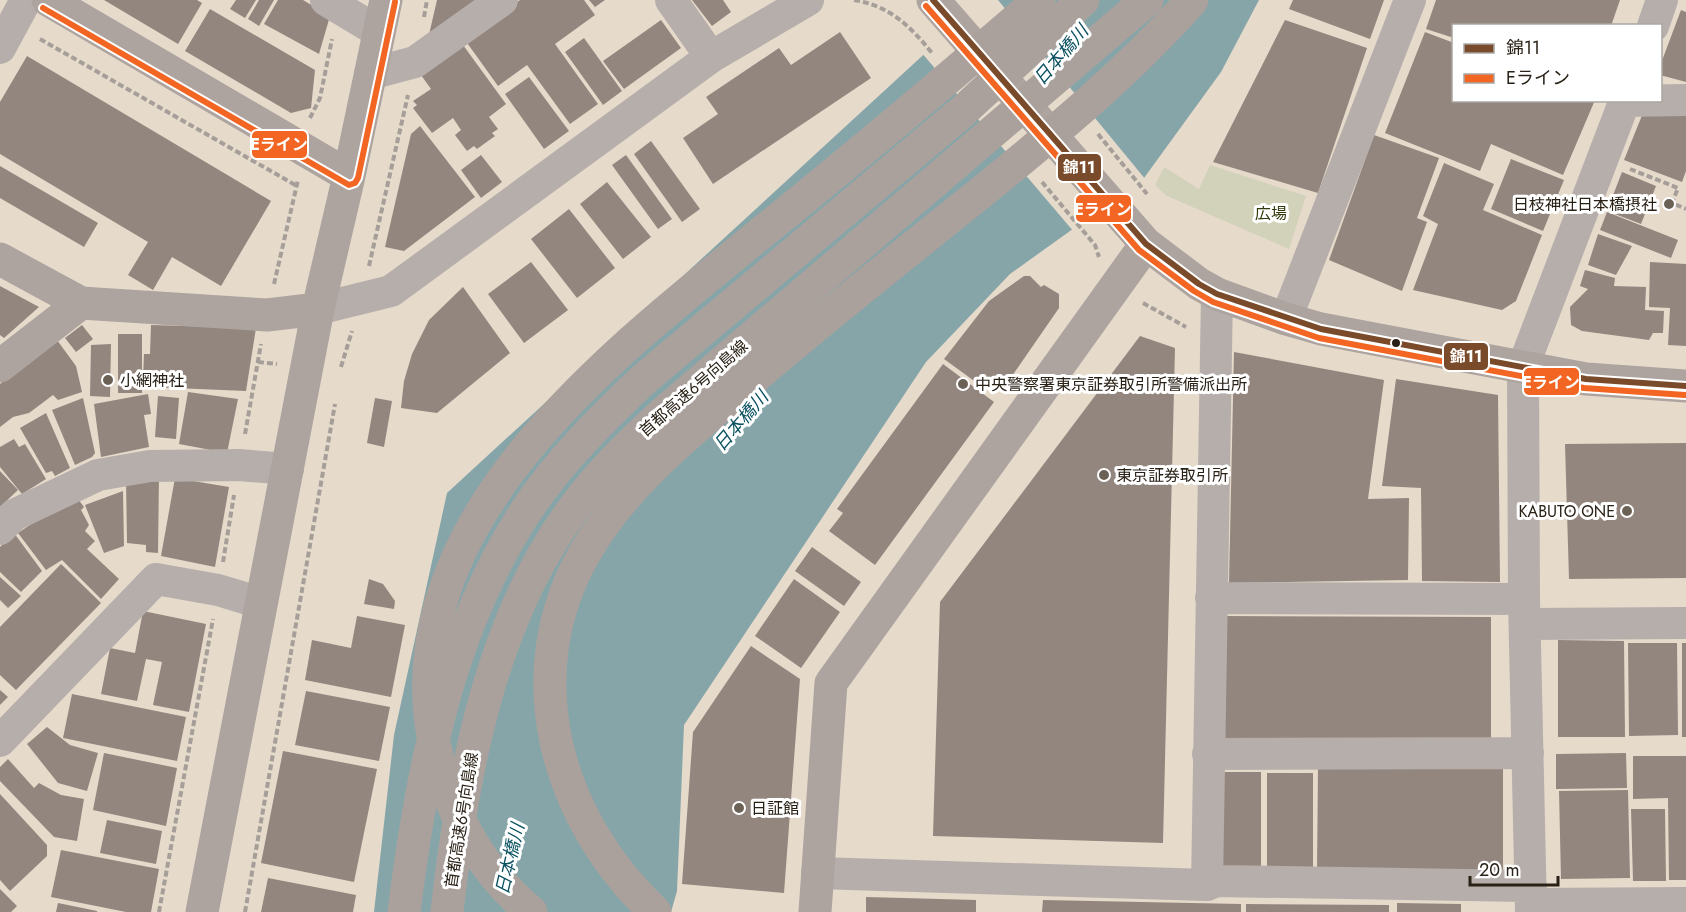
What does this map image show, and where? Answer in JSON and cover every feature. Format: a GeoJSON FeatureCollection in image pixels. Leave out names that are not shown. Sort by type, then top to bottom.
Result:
{"type":"FeatureCollection","features":[{"type":"Feature","properties":{"kind":"highway"},"geometry":{"type":"LineString","coordinates":[[531,912],[496,879],[461,822],[442,773],[430,718],[429,685],[443,596],[478,515],[510,470],[577,392],[652,323],[938,88],[1040,0]]}},
{"type":"Feature","properties":{"kind":"highway"},"geometry":{"type":"LineString","coordinates":[[404,912],[414,831],[437,719],[491,574],[526,511],[546,483],[606,414],[962,112],[1083,0]]}},
{"type":"Feature","properties":{"kind":"highway","name":"首都高速6号向島線"},"geometry":{"type":"LineString","coordinates":[[447,912],[461,800],[472,745],[490,686],[525,593],[542,558],[574,507],[630,444],[668,409],[1147,0]]}},
{"type":"Feature","properties":{"kind":"highway"},"geometry":{"type":"LineString","coordinates":[[655,912],[623,880],[600,849],[580,814],[565,776],[555,736],[549,694],[556,620],[565,593],[586,550],[609,516],[672,449],[787,350],[1067,122],[1132,62],[1192,0]]}},
{"type":"Feature","properties":{"kind":"street"},"geometry":{"type":"LineString","coordinates":[[0,48],[26,0]]}},
{"type":"Feature","properties":{"kind":"street"},"geometry":{"type":"LineString","coordinates":[[48,0],[350,177]]}},
{"type":"Feature","properties":{"kind":"street"},"geometry":{"type":"LineString","coordinates":[[202,912],[318,309],[350,177],[386,0]]}},
{"type":"Feature","properties":{"kind":"street"},"geometry":{"type":"LineString","coordinates":[[370,74],[415,62],[502,0]]}},
{"type":"Feature","properties":{"kind":"street"},"geometry":{"type":"LineString","coordinates":[[671,0],[711,57]]}},
{"type":"Feature","properties":{"kind":"street"},"geometry":{"type":"LineString","coordinates":[[0,259],[81,303],[267,315],[318,309],[391,291],[711,57],[808,0]]}},
{"type":"Feature","properties":{"kind":"street"},"geometry":{"type":"LineString","coordinates":[[1286,319],[1410,0]]}},
{"type":"Feature","properties":{"kind":"street"},"geometry":{"type":"LineString","coordinates":[[1654,24],[1662,0]]}},
{"type":"Feature","properties":{"kind":"street"},"geometry":{"type":"LineString","coordinates":[[332,4],[379,32]]}},
{"type":"Feature","properties":{"kind":"street"},"geometry":{"type":"LineString","coordinates":[[937,4],[1137,233],[1198,284],[1217,294],[1321,329],[1586,379],[1686,387]]}},
{"type":"Feature","properties":{"kind":"street"},"geometry":{"type":"LineString","coordinates":[[1662,100],[1686,100]]}},
{"type":"Feature","properties":{"kind":"street"},"geometry":{"type":"LineString","coordinates":[[1531,901],[1523,367],[1624,102]]}},
{"type":"Feature","properties":{"kind":"street"},"geometry":{"type":"LineString","coordinates":[[815,912],[831,683],[1119,282],[1137,233]]}},
{"type":"Feature","properties":{"kind":"street"},"geometry":{"type":"LineString","coordinates":[[1207,885],[1217,294]]}},
{"type":"Feature","properties":{"kind":"street"},"geometry":{"type":"LineString","coordinates":[[0,366],[81,303]]}},
{"type":"Feature","properties":{"kind":"street"},"geometry":{"type":"LineString","coordinates":[[0,529],[14,515],[98,475],[150,466],[239,465],[288,469]]}},
{"type":"Feature","properties":{"kind":"street"},"geometry":{"type":"LineString","coordinates":[[0,741],[156,579],[218,590],[261,603]]}},
{"type":"Feature","properties":{"kind":"street"},"geometry":{"type":"LineString","coordinates":[[1211,598],[1525,612],[1686,623]]}},
{"type":"Feature","properties":{"kind":"street"},"geometry":{"type":"LineString","coordinates":[[1208,754],[1528,753]]}},
{"type":"Feature","properties":{"kind":"street"},"geometry":{"type":"LineString","coordinates":[[817,873],[1207,885],[1217,881],[1531,901],[1686,903]]}},
{"type":"Feature","properties":{"kind":"path"},"geometry":{"type":"LineString","coordinates":[[854,0],[886,10],[906,22]]}},
{"type":"Feature","properties":{"kind":"path"},"geometry":{"type":"LineString","coordinates":[[159,912],[267,315],[297,186],[301,148],[307,124],[320,98],[332,4]]}},
{"type":"Feature","properties":{"kind":"path"},"geometry":{"type":"LineString","coordinates":[[34,35],[297,186]]}},
{"type":"Feature","properties":{"kind":"path"},"geometry":{"type":"LineString","coordinates":[[341,370],[361,299],[401,124]]}},
{"type":"Feature","properties":{"kind":"path"},"geometry":{"type":"LineString","coordinates":[[1601,158],[1678,188],[1672,203],[1686,208]]}},
{"type":"Feature","properties":{"kind":"path"},"geometry":{"type":"LineString","coordinates":[[1119,282],[1132,302],[1146,304],[1190,329]]}},
{"type":"Feature","properties":{"kind":"path"},"geometry":{"type":"LineString","coordinates":[[245,912],[336,393]]}},
{"type":"Feature","properties":{"kind":"green space","name":"広場"},"geometry":{"type":"Polygon","coordinates":[[[1210,165],[1306,196],[1289,249],[1167,196],[1155,185],[1164,167],[1199,189],[1210,165]]]}},
{"type":"Feature","properties":{"kind":"water","name":"日本橋川"},"geometry":{"type":"Polygon","coordinates":[[[983,0],[1259,0],[1221,72],[1144,178],[1010,274],[926,362],[684,725],[677,891],[671,912],[374,912],[394,735],[447,493],[983,0]]]}},
{"type":"Feature","properties":{"kind":"pier"},"geometry":{"type":"Polygon","coordinates":[[[978,0],[998,0],[1146,180],[1074,232],[921,52],[978,0]]]}},
{"type":"Feature","properties":{"kind":"building"},"geometry":{"type":"Polygon","coordinates":[[[104,0],[197,0],[202,3],[178,44],[104,0]]]}},
{"type":"Feature","properties":{"kind":"building"},"geometry":{"type":"Polygon","coordinates":[[[236,0],[256,0],[245,18],[230,9],[236,0]]]}},
{"type":"Feature","properties":{"kind":"building"},"geometry":{"type":"Polygon","coordinates":[[[259,0],[274,0],[259,26],[248,19],[259,0]]]}},
{"type":"Feature","properties":{"kind":"building"},"geometry":{"type":"Polygon","coordinates":[[[278,0],[303,0],[330,16],[319,54],[264,24],[278,0]]]}},
{"type":"Feature","properties":{"kind":"building"},"geometry":{"type":"Polygon","coordinates":[[[437,0],[490,0],[428,39],[437,0]]]}},
{"type":"Feature","properties":{"kind":"building"},"geometry":{"type":"Polygon","coordinates":[[[520,0],[584,0],[595,15],[555,44],[598,104],[570,124],[527,65],[498,86],[465,40],[520,0]]]}},
{"type":"Feature","properties":{"kind":"building"},"geometry":{"type":"Polygon","coordinates":[[[589,0],[605,0],[595,7],[589,0]]]}},
{"type":"Feature","properties":{"kind":"building"},"geometry":{"type":"Polygon","coordinates":[[[692,0],[723,0],[731,12],[712,26],[692,0]]]}},
{"type":"Feature","properties":{"kind":"building"},"geometry":{"type":"Polygon","coordinates":[[[1293,0],[1384,0],[1370,39],[1289,9],[1293,0]]]}},
{"type":"Feature","properties":{"kind":"building"},"geometry":{"type":"Polygon","coordinates":[[[1436,0],[1620,0],[1612,24],[1452,24],[1452,37],[1426,29],[1436,0]]]}},
{"type":"Feature","properties":{"kind":"building"},"geometry":{"type":"Polygon","coordinates":[[[210,9],[315,70],[311,108],[291,113],[185,51],[210,9]]]}},
{"type":"Feature","properties":{"kind":"building"},"geometry":{"type":"Polygon","coordinates":[[[1681,10],[1686,12],[1686,82],[1662,76],[1662,61],[1681,10]]]}},
{"type":"Feature","properties":{"kind":"building"},"geometry":{"type":"Polygon","coordinates":[[[661,20],[681,48],[624,89],[603,61],[661,20]]]}},
{"type":"Feature","properties":{"kind":"building"},"geometry":{"type":"Polygon","coordinates":[[[1285,20],[1367,48],[1318,193],[1213,162],[1285,20]]]}},
{"type":"Feature","properties":{"kind":"building"},"geometry":{"type":"Polygon","coordinates":[[[840,32],[871,78],[713,184],[683,138],[718,114],[706,97],[779,48],[791,65],[840,32]]]}},
{"type":"Feature","properties":{"kind":"building"},"geometry":{"type":"Polygon","coordinates":[[[1425,32],[1452,42],[1452,102],[1594,102],[1563,175],[1491,144],[1480,171],[1385,133],[1425,32]]]}},
{"type":"Feature","properties":{"kind":"building"},"geometry":{"type":"Polygon","coordinates":[[[584,38],[622,91],[603,105],[565,52],[584,38]]]}},
{"type":"Feature","properties":{"kind":"building"},"geometry":{"type":"Polygon","coordinates":[[[463,45],[506,104],[489,117],[498,129],[492,133],[495,136],[477,149],[474,146],[467,151],[455,135],[461,130],[453,118],[432,133],[413,108],[417,105],[413,101],[431,89],[421,75],[463,45]]]}},
{"type":"Feature","properties":{"kind":"building"},"geometry":{"type":"Polygon","coordinates":[[[27,56],[271,201],[221,286],[172,257],[153,290],[128,275],[148,242],[0,154],[0,102],[27,56]]]}},
{"type":"Feature","properties":{"kind":"building"},"geometry":{"type":"Polygon","coordinates":[[[529,77],[569,131],[544,149],[505,94],[529,77]]]}},
{"type":"Feature","properties":{"kind":"building"},"geometry":{"type":"Polygon","coordinates":[[[1645,108],[1686,108],[1686,171],[1682,182],[1624,160],[1645,108]]]}},
{"type":"Feature","properties":{"kind":"building"},"geometry":{"type":"Polygon","coordinates":[[[420,126],[475,197],[404,251],[385,247],[411,134],[420,126]]]}},
{"type":"Feature","properties":{"kind":"building"},"geometry":{"type":"Polygon","coordinates":[[[1374,135],[1439,158],[1417,218],[1427,222],[1402,291],[1329,260],[1374,135]]]}},
{"type":"Feature","properties":{"kind":"building"},"geometry":{"type":"Polygon","coordinates":[[[651,141],[700,209],[682,222],[634,154],[651,141]]]}},
{"type":"Feature","properties":{"kind":"building"},"geometry":{"type":"Polygon","coordinates":[[[481,155],[502,182],[481,198],[461,170],[481,155]]]}},
{"type":"Feature","properties":{"kind":"building"},"geometry":{"type":"Polygon","coordinates":[[[626,155],[672,219],[658,229],[612,165],[626,155]]]}},
{"type":"Feature","properties":{"kind":"building"},"geometry":{"type":"Polygon","coordinates":[[[1511,159],[1564,180],[1543,231],[1491,209],[1511,159]]]}},
{"type":"Feature","properties":{"kind":"building"},"geometry":{"type":"Polygon","coordinates":[[[1444,163],[1494,184],[1483,210],[1542,235],[1516,301],[1502,310],[1413,290],[1438,224],[1423,216],[1444,163]]]}},
{"type":"Feature","properties":{"kind":"building"},"geometry":{"type":"Polygon","coordinates":[[[0,166],[98,223],[84,247],[0,198],[0,166]]]}},
{"type":"Feature","properties":{"kind":"building"},"geometry":{"type":"Polygon","coordinates":[[[1622,172],[1656,186],[1641,224],[1607,211],[1622,172]]]}},
{"type":"Feature","properties":{"kind":"building"},"geometry":{"type":"Polygon","coordinates":[[[607,182],[651,237],[623,259],[580,204],[607,182]]]}},
{"type":"Feature","properties":{"kind":"building"},"geometry":{"type":"Polygon","coordinates":[[[569,209],[615,268],[577,298],[531,239],[569,209]]]}},
{"type":"Feature","properties":{"kind":"building"},"geometry":{"type":"Polygon","coordinates":[[[1607,212],[1678,240],[1671,258],[1600,230],[1607,212]]]}},
{"type":"Feature","properties":{"kind":"building"},"geometry":{"type":"Polygon","coordinates":[[[1598,234],[1632,246],[1616,275],[1588,265],[1598,234]]]}},
{"type":"Feature","properties":{"kind":"building"},"geometry":{"type":"Polygon","coordinates":[[[531,262],[568,310],[524,343],[488,294],[531,262]]]}},
{"type":"Feature","properties":{"kind":"building"},"geometry":{"type":"Polygon","coordinates":[[[1650,262],[1686,264],[1686,346],[1668,345],[1670,308],[1649,307],[1650,262]]]}},
{"type":"Feature","properties":{"kind":"building"},"geometry":{"type":"Polygon","coordinates":[[[1585,270],[1615,278],[1614,286],[1646,287],[1645,310],[1664,311],[1663,333],[1653,333],[1649,340],[1582,331],[1571,325],[1570,307],[1588,289],[1580,286],[1585,270]]]}},
{"type":"Feature","properties":{"kind":"building"},"geometry":{"type":"Polygon","coordinates":[[[1024,276],[1030,276],[1041,287],[1044,285],[1059,294],[1059,308],[1003,389],[1000,386],[996,391],[980,380],[977,383],[944,359],[989,301],[1024,276]]]}},
{"type":"Feature","properties":{"kind":"building"},"geometry":{"type":"Polygon","coordinates":[[[0,286],[39,307],[4,338],[0,335],[0,286]]]}},
{"type":"Feature","properties":{"kind":"building"},"geometry":{"type":"Polygon","coordinates":[[[463,287],[510,353],[437,413],[401,408],[404,381],[412,354],[429,320],[463,287]]]}},
{"type":"Feature","properties":{"kind":"building"},"geometry":{"type":"Polygon","coordinates":[[[82,325],[93,339],[76,352],[65,338],[82,325]]]}},
{"type":"Feature","properties":{"kind":"building"},"geometry":{"type":"Polygon","coordinates":[[[151,325],[256,328],[246,391],[150,387],[150,379],[143,379],[144,354],[150,354],[151,325]]]}},
{"type":"Feature","properties":{"kind":"building"},"geometry":{"type":"Polygon","coordinates":[[[118,334],[142,334],[142,393],[118,393],[118,334]]]}},
{"type":"Feature","properties":{"kind":"building","name":"東京証券取引所"},"geometry":{"type":"Polygon","coordinates":[[[1140,336],[1175,348],[1163,843],[933,836],[940,602],[1140,336]]]}},
{"type":"Feature","properties":{"kind":"building"},"geometry":{"type":"Polygon","coordinates":[[[57,340],[76,366],[82,392],[58,400],[53,395],[29,413],[13,417],[0,427],[0,384],[57,340]]]}},
{"type":"Feature","properties":{"kind":"building"},"geometry":{"type":"Polygon","coordinates":[[[111,344],[110,397],[90,396],[91,345],[111,344]]]}},
{"type":"Feature","properties":{"kind":"building"},"geometry":{"type":"Polygon","coordinates":[[[1234,352],[1384,380],[1368,499],[1409,498],[1408,580],[1229,583],[1234,352]]]}},
{"type":"Feature","properties":{"kind":"building"},"geometry":{"type":"Polygon","coordinates":[[[943,364],[994,402],[875,565],[829,531],[843,513],[837,509],[943,364]]]}},
{"type":"Feature","properties":{"kind":"building"},"geometry":{"type":"Polygon","coordinates":[[[1396,379],[1498,395],[1500,582],[1422,581],[1421,488],[1382,486],[1396,379]]]}},
{"type":"Feature","properties":{"kind":"building"},"geometry":{"type":"Polygon","coordinates":[[[188,392],[238,399],[227,453],[179,444],[188,392]]]}},
{"type":"Feature","properties":{"kind":"building"},"geometry":{"type":"Polygon","coordinates":[[[148,394],[151,414],[144,415],[149,447],[101,457],[94,404],[148,394]]]}},
{"type":"Feature","properties":{"kind":"building"},"geometry":{"type":"Polygon","coordinates":[[[158,396],[179,398],[176,439],[155,437],[158,396]]]}},
{"type":"Feature","properties":{"kind":"building"},"geometry":{"type":"Polygon","coordinates":[[[83,398],[95,453],[92,457],[75,465],[52,410],[83,398]]]}},
{"type":"Feature","properties":{"kind":"building"},"geometry":{"type":"Polygon","coordinates":[[[375,398],[392,401],[384,447],[367,443],[375,398]]]}},
{"type":"Feature","properties":{"kind":"building"},"geometry":{"type":"Polygon","coordinates":[[[46,413],[70,468],[55,476],[52,471],[46,473],[20,428],[46,413]]]}},
{"type":"Feature","properties":{"kind":"building"},"geometry":{"type":"Polygon","coordinates":[[[14,439],[19,447],[25,444],[46,479],[22,494],[0,467],[0,447],[14,439]]]}},
{"type":"Feature","properties":{"kind":"building","name":"KABUTO ONE"},"geometry":{"type":"Polygon","coordinates":[[[1686,443],[1686,578],[1569,579],[1565,444],[1686,443]]]}},
{"type":"Feature","properties":{"kind":"building"},"geometry":{"type":"Polygon","coordinates":[[[0,471],[18,490],[0,507],[0,471]]]}},
{"type":"Feature","properties":{"kind":"building"},"geometry":{"type":"Polygon","coordinates":[[[159,476],[158,553],[146,552],[146,545],[127,543],[126,478],[159,476]]]}},
{"type":"Feature","properties":{"kind":"building"},"geometry":{"type":"Polygon","coordinates":[[[175,478],[229,487],[215,567],[161,556],[175,478]]]}},
{"type":"Feature","properties":{"kind":"building"},"geometry":{"type":"Polygon","coordinates":[[[123,491],[124,546],[104,553],[85,505],[123,491]]]}},
{"type":"Feature","properties":{"kind":"building"},"geometry":{"type":"Polygon","coordinates":[[[78,499],[84,507],[81,510],[89,525],[85,531],[95,541],[87,549],[119,579],[101,599],[62,560],[46,570],[18,533],[58,506],[78,499]]]}},
{"type":"Feature","properties":{"kind":"building"},"geometry":{"type":"Polygon","coordinates":[[[14,533],[42,571],[21,592],[0,572],[0,547],[14,533]]]}},
{"type":"Feature","properties":{"kind":"building"},"geometry":{"type":"Polygon","coordinates":[[[812,547],[861,582],[844,606],[795,571],[812,547]]]}},
{"type":"Feature","properties":{"kind":"building"},"geometry":{"type":"Polygon","coordinates":[[[61,564],[101,603],[16,690],[0,675],[0,627],[61,564]]]}},
{"type":"Feature","properties":{"kind":"building"},"geometry":{"type":"Polygon","coordinates":[[[0,577],[21,596],[8,608],[0,600],[0,577]]]}},
{"type":"Feature","properties":{"kind":"building"},"geometry":{"type":"Polygon","coordinates":[[[369,579],[383,584],[395,601],[394,609],[364,604],[369,579]]]}},
{"type":"Feature","properties":{"kind":"building"},"geometry":{"type":"Polygon","coordinates":[[[794,579],[840,612],[801,668],[755,636],[794,579]]]}},
{"type":"Feature","properties":{"kind":"building"},"geometry":{"type":"Polygon","coordinates":[[[143,611],[206,624],[189,712],[153,705],[162,662],[146,659],[137,701],[101,694],[110,648],[135,653],[143,611]]]}},
{"type":"Feature","properties":{"kind":"building"},"geometry":{"type":"Polygon","coordinates":[[[357,616],[405,625],[391,697],[305,680],[312,640],[351,648],[357,616]]]}},
{"type":"Feature","properties":{"kind":"building"},"geometry":{"type":"Polygon","coordinates":[[[1225,616],[1491,617],[1491,742],[1225,741],[1225,616]]]}},
{"type":"Feature","properties":{"kind":"building"},"geometry":{"type":"Polygon","coordinates":[[[1558,640],[1624,641],[1625,737],[1558,737],[1558,640]]]}},
{"type":"Feature","properties":{"kind":"building"},"geometry":{"type":"Polygon","coordinates":[[[1628,643],[1677,643],[1678,735],[1629,736],[1628,643]]]}},
{"type":"Feature","properties":{"kind":"building"},"geometry":{"type":"Polygon","coordinates":[[[1682,643],[1686,643],[1686,737],[1682,737],[1682,643]]]}},
{"type":"Feature","properties":{"kind":"building","name":"日証館"},"geometry":{"type":"Polygon","coordinates":[[[751,646],[800,679],[784,893],[682,884],[693,732],[751,646]]]}},
{"type":"Feature","properties":{"kind":"building"},"geometry":{"type":"Polygon","coordinates":[[[0,690],[8,697],[0,705],[0,690]]]}},
{"type":"Feature","properties":{"kind":"building"},"geometry":{"type":"Polygon","coordinates":[[[306,691],[390,707],[379,761],[295,745],[306,691]]]}},
{"type":"Feature","properties":{"kind":"building"},"geometry":{"type":"Polygon","coordinates":[[[72,694],[186,717],[177,761],[63,738],[72,694]]]}},
{"type":"Feature","properties":{"kind":"building"},"geometry":{"type":"Polygon","coordinates":[[[47,727],[70,745],[98,753],[87,791],[58,783],[27,744],[47,727]]]}},
{"type":"Feature","properties":{"kind":"building"},"geometry":{"type":"Polygon","coordinates":[[[283,751],[377,769],[354,882],[261,863],[283,751]]]}},
{"type":"Feature","properties":{"kind":"building"},"geometry":{"type":"Polygon","coordinates":[[[104,753],[177,768],[166,826],[93,810],[104,753]]]}},
{"type":"Feature","properties":{"kind":"building"},"geometry":{"type":"Polygon","coordinates":[[[1626,753],[1627,788],[1556,789],[1556,754],[1626,753]]]}},
{"type":"Feature","properties":{"kind":"building"},"geometry":{"type":"Polygon","coordinates":[[[1633,756],[1686,756],[1686,880],[1669,880],[1668,798],[1633,799],[1633,756]]]}},
{"type":"Feature","properties":{"kind":"building"},"geometry":{"type":"Polygon","coordinates":[[[8,759],[34,788],[39,783],[61,795],[84,799],[77,841],[54,837],[0,781],[0,767],[8,759]]]}},
{"type":"Feature","properties":{"kind":"building"},"geometry":{"type":"Polygon","coordinates":[[[1318,766],[1503,767],[1503,873],[1317,872],[1318,766]]]}},
{"type":"Feature","properties":{"kind":"building"},"geometry":{"type":"Polygon","coordinates":[[[1217,772],[1261,772],[1261,868],[1217,868],[1217,772]]]}},
{"type":"Feature","properties":{"kind":"building"},"geometry":{"type":"Polygon","coordinates":[[[1267,773],[1313,773],[1313,870],[1267,869],[1267,773]]]}},
{"type":"Feature","properties":{"kind":"building"},"geometry":{"type":"Polygon","coordinates":[[[1628,790],[1630,878],[1561,879],[1559,791],[1628,790]]]}},
{"type":"Feature","properties":{"kind":"building"},"geometry":{"type":"Polygon","coordinates":[[[0,794],[47,845],[47,856],[10,891],[0,880],[0,794]]]}},
{"type":"Feature","properties":{"kind":"building"},"geometry":{"type":"Polygon","coordinates":[[[1631,809],[1665,809],[1666,881],[1633,881],[1631,809]]]}},
{"type":"Feature","properties":{"kind":"building"},"geometry":{"type":"Polygon","coordinates":[[[107,820],[162,831],[156,864],[100,853],[107,820]]]}},
{"type":"Feature","properties":{"kind":"building"},"geometry":{"type":"Polygon","coordinates":[[[61,850],[159,869],[151,912],[126,912],[51,897],[61,850]]]}},
{"type":"Feature","properties":{"kind":"building"},"geometry":{"type":"Polygon","coordinates":[[[268,878],[356,895],[353,912],[261,912],[268,878]]]}},
{"type":"Feature","properties":{"kind":"building"},"geometry":{"type":"Polygon","coordinates":[[[0,889],[17,906],[11,912],[0,912],[0,889]]]}},
{"type":"Feature","properties":{"kind":"building"},"geometry":{"type":"Polygon","coordinates":[[[866,897],[976,900],[976,912],[866,912],[866,897]]]}},
{"type":"Feature","properties":{"kind":"building"},"geometry":{"type":"Polygon","coordinates":[[[1043,900],[1241,904],[1241,912],[1042,912],[1043,900]]]}},
{"type":"Feature","properties":{"kind":"building"},"geometry":{"type":"Polygon","coordinates":[[[58,903],[97,911],[97,912],[56,912],[58,903]]]}},
{"type":"Feature","properties":{"kind":"building"},"geometry":{"type":"Polygon","coordinates":[[[1397,903],[1461,904],[1461,912],[1397,912],[1397,903]]]}},
{"type":"Feature","properties":{"kind":"building"},"geometry":{"type":"Polygon","coordinates":[[[1246,904],[1389,905],[1389,912],[1246,912],[1246,904]]]}},
{"type":"Feature","properties":{"kind":"transit line","name":"錦11"},"geometry":{"type":"LineString","coordinates":[[933,0],[1146,244],[1199,284],[1217,294],[1321,329],[1586,379],[1686,386]]}},
{"type":"Feature","properties":{"kind":"transit line","name":"Eライン"},"geometry":{"type":"LineString","coordinates":[[43,8],[349,185],[355,183],[358,178],[395,2]]}},
{"type":"Feature","properties":{"kind":"transit line","name":"Eライン"},"geometry":{"type":"LineString","coordinates":[[926,6],[1139,250],[1194,291],[1213,302],[1319,338],[1584,388],[1685,395]]}},
{"type":"Feature","properties":{"kind":"place","name":"日枝神社日本橋摂社"},"geometry":{"type":"Point","coordinates":[1669,204]}},
{"type":"Feature","properties":{"kind":"place","name":"小網神社"},"geometry":{"type":"Point","coordinates":[108,380]}},
{"type":"Feature","properties":{"kind":"place","name":"中央警察署東京証券取引所警備派出所"},"geometry":{"type":"Point","coordinates":[963,384]}},
{"type":"Feature","properties":{"kind":"place","name":"東京証券取引所"},"geometry":{"type":"Point","coordinates":[1104,475]}},
{"type":"Feature","properties":{"kind":"place","name":"KABUTO ONE"},"geometry":{"type":"Point","coordinates":[1627,511]}},
{"type":"Feature","properties":{"kind":"place","name":"日証館"},"geometry":{"type":"Point","coordinates":[739,808]}}]}
